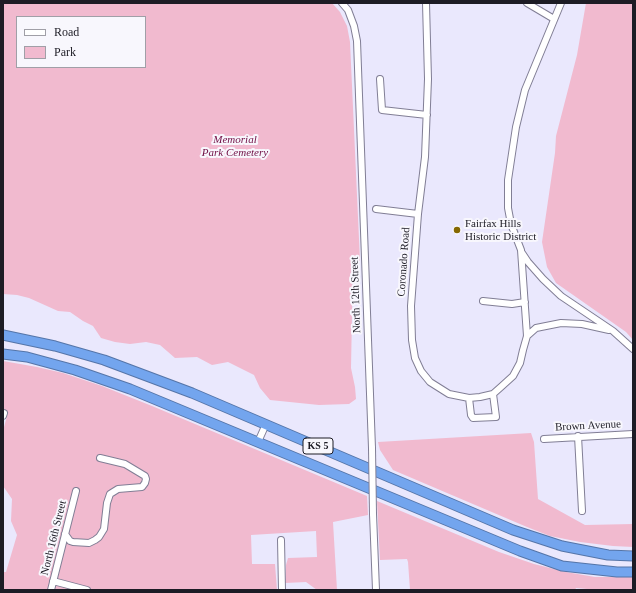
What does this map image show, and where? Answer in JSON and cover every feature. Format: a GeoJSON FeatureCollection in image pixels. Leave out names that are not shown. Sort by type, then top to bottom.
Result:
{"type":"FeatureCollection","features":[{"type":"Feature","properties":{"kind":"highway","name":"KS 5"},"geometry":{"type":"LineString","coordinates":[[3,334],[55,346],[104,360],[192,392],[513,530],[562,546],[608,555],[633,556]]}},
{"type":"Feature","properties":{"kind":"highway","name":"KS 5"},"geometry":{"type":"LineString","coordinates":[[3,354],[27,357],[75,370],[130,389],[520,551],[562,566],[617,572],[633,572]]}},
{"type":"Feature","properties":{"kind":"street","name":"North 12th Street"},"geometry":{"type":"LineString","coordinates":[[342,3],[348,10],[354,26],[357,41],[376,590]]}},
{"type":"Feature","properties":{"kind":"street","name":"Coronado Road"},"geometry":{"type":"LineString","coordinates":[[426,3],[428,80],[425,157],[418,214],[411,306],[415,358],[421,371],[430,382],[449,394],[469,398],[493,394]]}},
{"type":"Feature","properties":{"kind":"street"},"geometry":{"type":"LineString","coordinates":[[527,3],[554,19]]}},
{"type":"Feature","properties":{"kind":"street"},"geometry":{"type":"LineString","coordinates":[[561,3],[525,90],[516,127],[509,167],[507,192],[511,224],[521,250],[528,262],[543,279],[561,296],[613,330],[633,349]]}},
{"type":"Feature","properties":{"kind":"street"},"geometry":{"type":"LineString","coordinates":[[380,79],[382,110],[427,116]]}},
{"type":"Feature","properties":{"kind":"street"},"geometry":{"type":"LineString","coordinates":[[376,209],[418,214]]}},
{"type":"Feature","properties":{"kind":"street"},"geometry":{"type":"LineString","coordinates":[[469,398],[471,416],[473,418],[496,417],[493,394],[513,376],[520,363],[527,336],[521,250]]}},
{"type":"Feature","properties":{"kind":"street"},"geometry":{"type":"LineString","coordinates":[[483,301],[512,304],[525,302]]}},
{"type":"Feature","properties":{"kind":"street"},"geometry":{"type":"LineString","coordinates":[[527,336],[536,328],[561,323],[582,324],[613,330]]}},
{"type":"Feature","properties":{"kind":"street"},"geometry":{"type":"LineString","coordinates":[[258,442],[266,424]]}},
{"type":"Feature","properties":{"kind":"street","name":"Brown Avenue"},"geometry":{"type":"LineString","coordinates":[[544,439],[633,434]]}},
{"type":"Feature","properties":{"kind":"street"},"geometry":{"type":"LineString","coordinates":[[578,436],[582,511]]}},
{"type":"Feature","properties":{"kind":"street"},"geometry":{"type":"LineString","coordinates":[[65,534],[70,541],[73,542],[89,543],[96,540],[104,529],[110,494],[118,489],[142,487],[145,483],[145,476],[125,464],[100,458]]}},
{"type":"Feature","properties":{"kind":"street","name":"North 16th Street"},"geometry":{"type":"LineString","coordinates":[[51,590],[76,491]]}},
{"type":"Feature","properties":{"kind":"street"},"geometry":{"type":"LineString","coordinates":[[281,540],[282,590]]}},
{"type":"Feature","properties":{"kind":"street"},"geometry":{"type":"LineString","coordinates":[[53,582],[87,590]]}},
{"type":"Feature","properties":{"kind":"green space","name":"Memorial Park Cemetery"},"geometry":{"type":"Polygon","coordinates":[[[3,3],[332,3],[340,12],[347,26],[350,42],[360,261],[353,262],[351,368],[356,399],[349,404],[319,405],[270,400],[260,388],[254,375],[228,362],[212,365],[197,357],[175,358],[160,345],[146,342],[130,344],[101,338],[93,326],[70,312],[58,311],[29,298],[3,294],[3,3]]]}},
{"type":"Feature","properties":{"kind":"green space"},"geometry":{"type":"Polygon","coordinates":[[[586,3],[633,3],[633,340],[626,332],[556,283],[547,267],[542,242],[555,153],[556,136],[577,55],[586,3]]]}},
{"type":"Feature","properties":{"kind":"green space"},"geometry":{"type":"Polygon","coordinates":[[[3,361],[63,373],[102,386],[367,496],[368,515],[333,522],[337,590],[317,590],[306,582],[285,583],[288,558],[317,557],[316,531],[251,535],[252,564],[275,564],[277,590],[3,590],[3,572],[6,572],[17,535],[11,521],[12,499],[3,486],[3,431],[8,412],[3,411],[3,361]]]}},
{"type":"Feature","properties":{"kind":"green space"},"geometry":{"type":"Polygon","coordinates":[[[531,433],[534,442],[538,499],[585,525],[633,524],[633,547],[580,542],[550,536],[527,527],[393,470],[380,450],[378,442],[531,433]]]}},
{"type":"Feature","properties":{"kind":"green space"},"geometry":{"type":"Polygon","coordinates":[[[377,501],[499,552],[534,564],[595,577],[633,577],[633,590],[598,590],[576,588],[575,590],[410,590],[407,559],[380,560],[377,501]]]}},
{"type":"Feature","properties":{"kind":"place","name":"Fairfax Hills Historic District"},"geometry":{"type":"Point","coordinates":[457,230]}}]}
